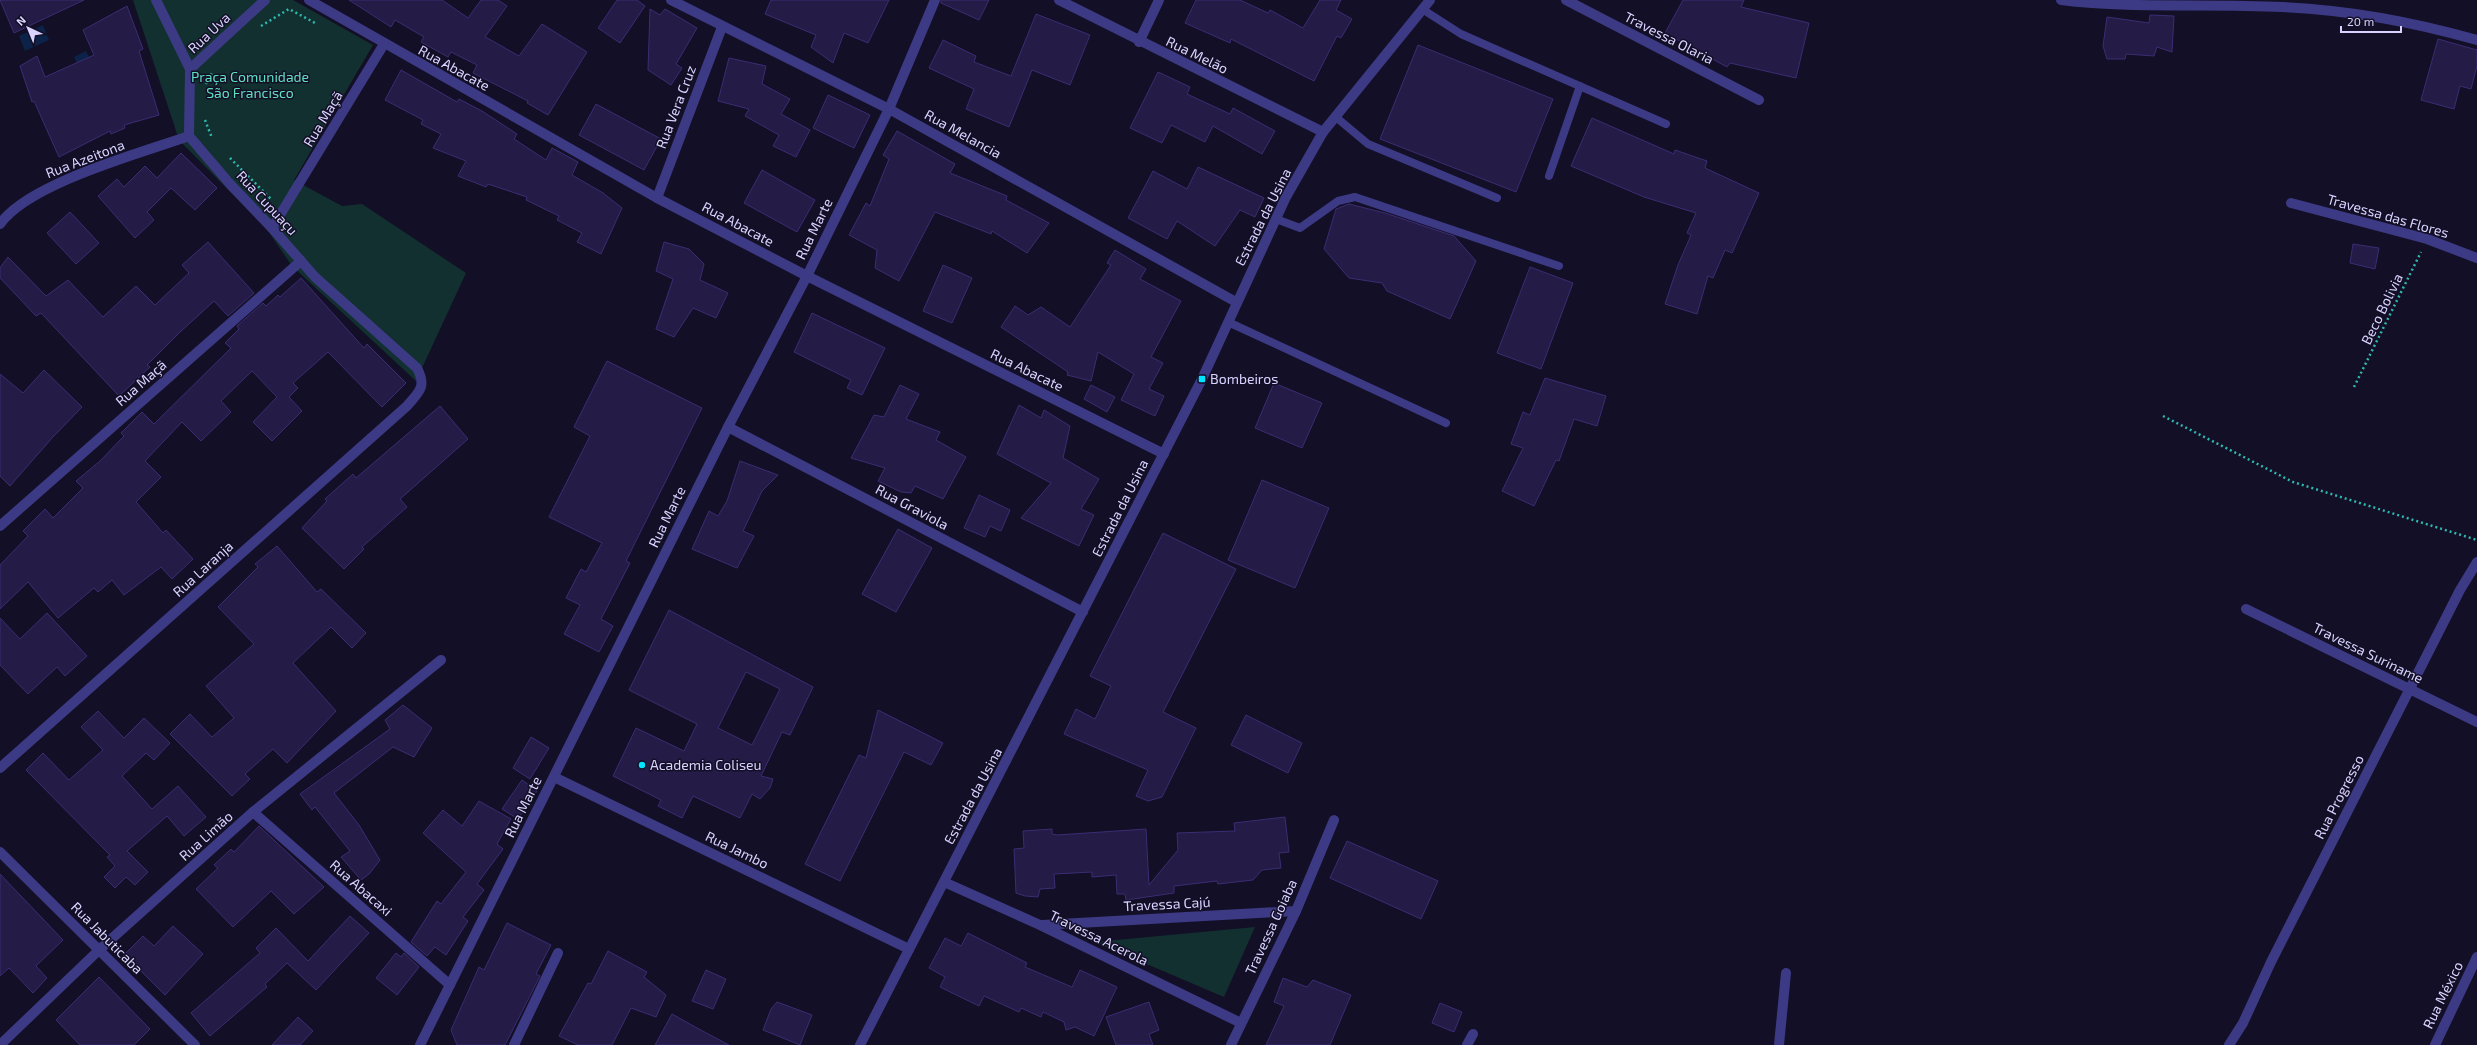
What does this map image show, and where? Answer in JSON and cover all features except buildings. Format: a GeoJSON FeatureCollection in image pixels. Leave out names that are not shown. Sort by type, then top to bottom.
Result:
{"type":"FeatureCollection","features":[{"type":"Feature","properties":{"kind":"street"},"geometry":{"type":"LineString","coordinates":[[156,0],[190,69],[189,136]]}},
{"type":"Feature","properties":{"kind":"street","name":"Rua Uva"},"geometry":{"type":"LineString","coordinates":[[190,69],[265,0]]}},
{"type":"Feature","properties":{"kind":"street","name":"Rua Abacate"},"geometry":{"type":"LineString","coordinates":[[308,0],[324,4],[384,44],[657,198],[807,276],[1164,454]]}},
{"type":"Feature","properties":{"kind":"street","name":"Rua Melancia"},"geometry":{"type":"LineString","coordinates":[[671,0],[722,27],[889,109],[1236,302]]}},
{"type":"Feature","properties":{"kind":"street","name":"Rua Marte"},"geometry":{"type":"LineString","coordinates":[[420,1045],[728,427],[807,276],[889,109],[935,0]]}},
{"type":"Feature","properties":{"kind":"street","name":"Rua Melão"},"geometry":{"type":"LineString","coordinates":[[1059,0],[1139,42],[1323,132]]}},
{"type":"Feature","properties":{"kind":"street"},"geometry":{"type":"LineString","coordinates":[[1139,42],[1159,0]]}},
{"type":"Feature","properties":{"kind":"street","name":"Estrada da Usina"},"geometry":{"type":"LineString","coordinates":[[860,1045],[1164,454],[1276,219],[1323,132],[1337,118],[1430,0]]}},
{"type":"Feature","properties":{"kind":"street","name":"Travessa Olaria"},"geometry":{"type":"LineString","coordinates":[[1566,0],[1759,100]]}},
{"type":"Feature","properties":{"kind":"street"},"geometry":{"type":"LineString","coordinates":[[2061,0],[2283,7],[2353,13],[2434,27],[2477,40]]}},
{"type":"Feature","properties":{"kind":"street","name":"Rua Vera Cruz"},"geometry":{"type":"LineString","coordinates":[[657,198],[722,27]]}},
{"type":"Feature","properties":{"kind":"street","name":"Rua Maçã"},"geometry":{"type":"LineString","coordinates":[[272,228],[384,44]]}},
{"type":"Feature","properties":{"kind":"street","name":"Rua Azeitona"},"geometry":{"type":"LineString","coordinates":[[0,224],[33,195],[70,179],[189,136]]}},
{"type":"Feature","properties":{"kind":"street","name":"Rua Cupuaçu"},"geometry":{"type":"LineString","coordinates":[[189,136],[230,184],[272,228],[315,277],[417,368],[422,378],[422,388]]}},
{"type":"Feature","properties":{"kind":"street","name":"Travessa das Flores"},"geometry":{"type":"LineString","coordinates":[[2291,203],[2427,239],[2477,258]]}},
{"type":"Feature","properties":{"kind":"street","name":"Rua Maçã"},"geometry":{"type":"LineString","coordinates":[[0,526],[301,261]]}},
{"type":"Feature","properties":{"kind":"street","name":"Rua Laranja"},"geometry":{"type":"LineString","coordinates":[[0,768],[407,406],[422,388]]}},
{"type":"Feature","properties":{"kind":"street","name":"Rua Graviola"},"geometry":{"type":"LineString","coordinates":[[728,427],[1083,612]]}},
{"type":"Feature","properties":{"kind":"street","name":"Rua Progresso"},"geometry":{"type":"LineString","coordinates":[[2229,1045],[2243,1023],[2271,962],[2460,590],[2477,562]]}},
{"type":"Feature","properties":{"kind":"street","name":"Travessa Suriname"},"geometry":{"type":"LineString","coordinates":[[2246,609],[2477,722]]}},
{"type":"Feature","properties":{"kind":"street","name":"Rua Limão"},"geometry":{"type":"LineString","coordinates":[[0,1045],[99,950],[253,812],[441,660]]}},
{"type":"Feature","properties":{"kind":"street","name":"Rua Jambo"},"geometry":{"type":"LineString","coordinates":[[554,777],[909,949]]}},
{"type":"Feature","properties":{"kind":"street","name":"Rua Abacaxi"},"geometry":{"type":"LineString","coordinates":[[253,812],[450,985]]}},
{"type":"Feature","properties":{"kind":"street","name":"Travessa Goiaba"},"geometry":{"type":"LineString","coordinates":[[1231,1045],[1296,911],[1334,820]]}},
{"type":"Feature","properties":{"kind":"street","name":"Rua Jabuticaba"},"geometry":{"type":"LineString","coordinates":[[0,852],[195,1045]]}},
{"type":"Feature","properties":{"kind":"street","name":"Travessa Acerola"},"geometry":{"type":"LineString","coordinates":[[944,882],[1040,925],[1241,1023]]}},
{"type":"Feature","properties":{"kind":"street","name":"Travessa Cajú"},"geometry":{"type":"LineString","coordinates":[[1040,925],[1296,911]]}},
{"type":"Feature","properties":{"kind":"street"},"geometry":{"type":"LineString","coordinates":[[514,1045],[558,953]]}},
{"type":"Feature","properties":{"kind":"street","name":"Rua México"},"geometry":{"type":"LineString","coordinates":[[2435,1045],[2477,957]]}},
{"type":"Feature","properties":{"kind":"street"},"geometry":{"type":"LineString","coordinates":[[1779,1045],[1786,973]]}},
{"type":"Feature","properties":{"kind":"street"},"geometry":{"type":"LineString","coordinates":[[1468,1045],[1473,1034]]}},
{"type":"Feature","properties":{"kind":"lane"},"geometry":{"type":"LineString","coordinates":[[1422,9],[1461,34],[1666,124]]}},
{"type":"Feature","properties":{"kind":"lane"},"geometry":{"type":"LineString","coordinates":[[1549,176],[1580,86]]}},
{"type":"Feature","properties":{"kind":"lane"},"geometry":{"type":"LineString","coordinates":[[1337,118],[1368,144],[1497,198]]}},
{"type":"Feature","properties":{"kind":"lane"},"geometry":{"type":"LineString","coordinates":[[1276,219],[1300,228],[1338,201],[1355,197],[1558,266]]}},
{"type":"Feature","properties":{"kind":"lane"},"geometry":{"type":"LineString","coordinates":[[1228,322],[1446,423]]}},
{"type":"Feature","properties":{"kind":"path"},"geometry":{"type":"LineString","coordinates":[[258,27],[289,9],[323,27]]}},
{"type":"Feature","properties":{"kind":"path"},"geometry":{"type":"LineString","coordinates":[[205,87],[216,68]]}},
{"type":"Feature","properties":{"kind":"path"},"geometry":{"type":"LineString","coordinates":[[203,114],[212,141]]}},
{"type":"Feature","properties":{"kind":"path"},"geometry":{"type":"LineString","coordinates":[[229,157],[283,211]]}},
{"type":"Feature","properties":{"kind":"path","name":"Beco Bolivia"},"geometry":{"type":"LineString","coordinates":[[2354,387],[2427,239]]}},
{"type":"Feature","properties":{"kind":"path"},"geometry":{"type":"LineString","coordinates":[[2163,416],[2293,482],[2477,540]]}},
{"type":"Feature","properties":{"kind":"green space","name":"Praça Comunidade São Francisco"},"geometry":{"type":"Polygon","coordinates":[[[133,0],[293,0],[373,45],[294,180],[342,206],[362,204],[466,273],[416,381],[292,266],[266,228],[179,140],[133,0]]]}},
{"type":"Feature","properties":{"kind":"green space"},"geometry":{"type":"Polygon","coordinates":[[[1255,927],[1224,997],[1095,942],[1255,927]]]}},
{"type":"Feature","properties":{"kind":"water"},"geometry":{"type":"Polygon","coordinates":[[[43,25],[49,40],[25,51],[19,36],[43,25]]]}},
{"type":"Feature","properties":{"kind":"water"},"geometry":{"type":"Polygon","coordinates":[[[86,51],[97,73],[87,84],[74,57],[86,51]]]}},
{"type":"Feature","properties":{"kind":"place","name":"Bombeiros"},"geometry":{"type":"Point","coordinates":[1202,379]}},
{"type":"Feature","properties":{"kind":"place","name":"Academia Coliseu"},"geometry":{"type":"Point","coordinates":[642,765]}}]}
